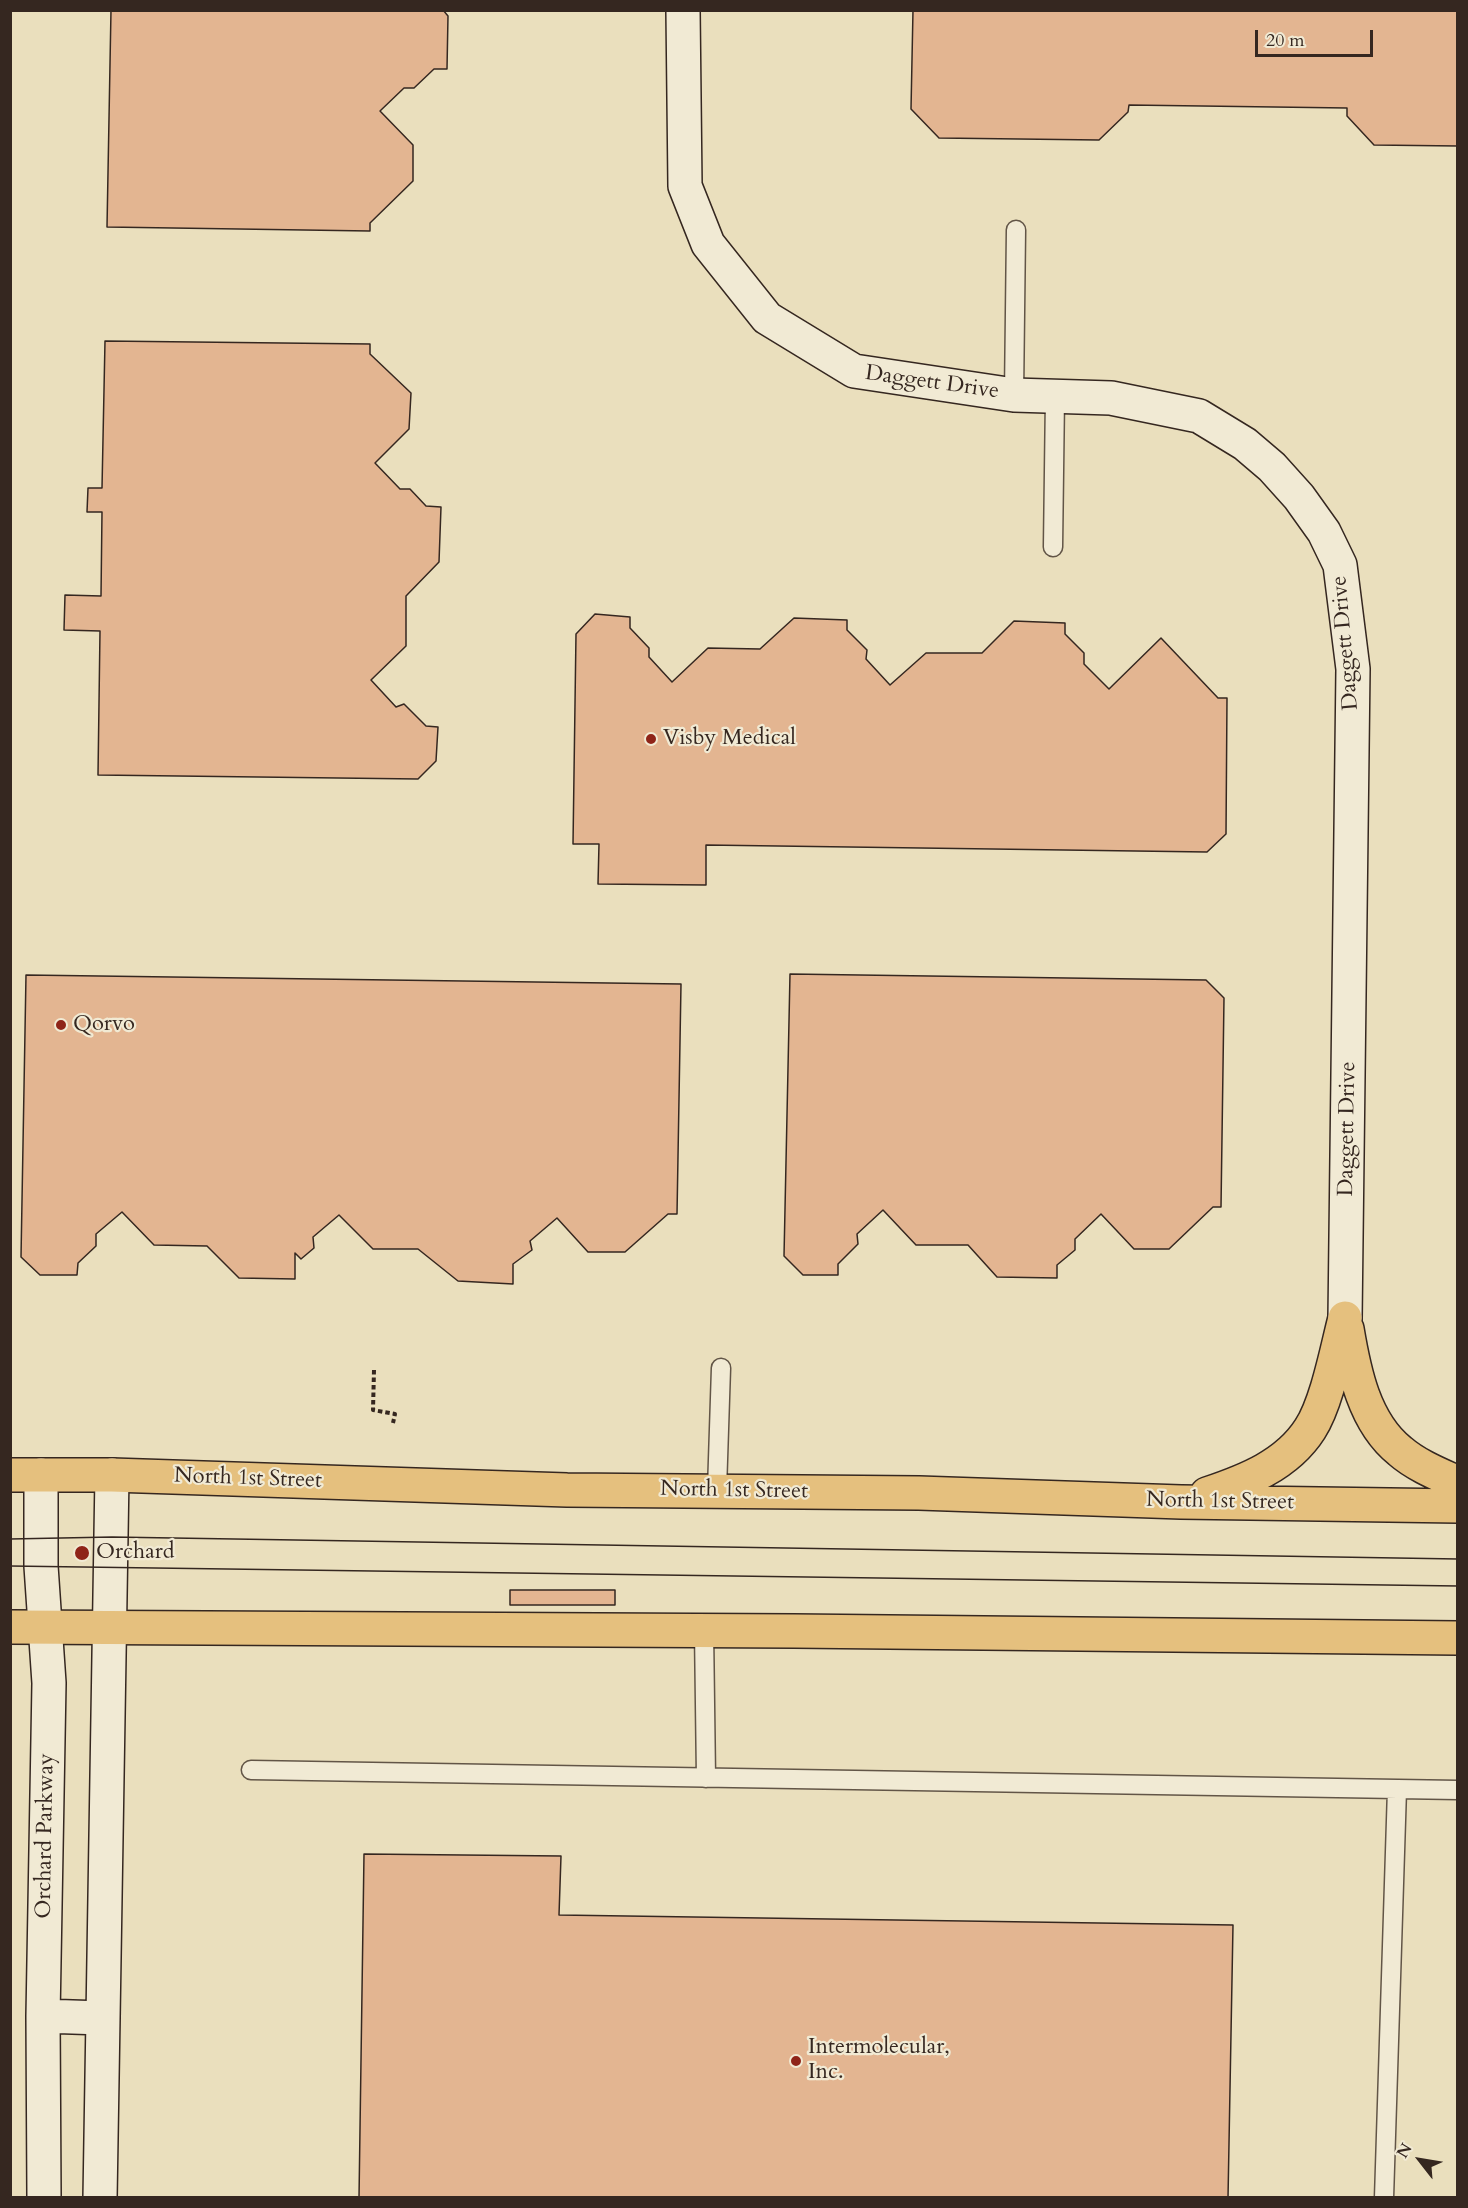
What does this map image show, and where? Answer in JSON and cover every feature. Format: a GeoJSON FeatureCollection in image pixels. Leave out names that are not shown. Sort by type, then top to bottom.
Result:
{"type":"FeatureCollection","features":[{"type":"Feature","properties":{"kind":"main road"},"geometry":{"type":"LineString","coordinates":[[1345,1318],[1355,1374],[1374,1420],[1399,1451],[1458,1483]]}},
{"type":"Feature","properties":{"kind":"main road"},"geometry":{"type":"LineString","coordinates":[[1181,1502],[1248,1480],[1290,1453],[1311,1428],[1325,1390],[1345,1318]]}},
{"type":"Feature","properties":{"kind":"main road","name":"North 1st Street"},"geometry":{"type":"LineString","coordinates":[[26,1475],[112,1475],[567,1490],[920,1493],[1181,1502],[1458,1506]]}},
{"type":"Feature","properties":{"kind":"main road"},"geometry":{"type":"LineString","coordinates":[[10,1627],[46,1629],[704,1630],[1458,1638]]}},
{"type":"Feature","properties":{"kind":"street","name":"Daggett Drive"},"geometry":{"type":"LineString","coordinates":[[683,10],[685,186],[708,244],[767,318],[854,371],[1014,395],[1111,398],[1199,416],[1245,444],[1272,467],[1299,497],[1324,532],[1340,565],[1353,669],[1345,1318]]}},
{"type":"Feature","properties":{"kind":"street","name":"Orchard Parkway"},"geometry":{"type":"LineString","coordinates":[[26,1475],[41,1566],[49,1683],[43,2016],[44,2198]]}},
{"type":"Feature","properties":{"kind":"street"},"geometry":{"type":"LineString","coordinates":[[100,2198],[112,1475]]}},
{"type":"Feature","properties":{"kind":"street"},"geometry":{"type":"LineString","coordinates":[[43,2016],[102,2018]]}},
{"type":"Feature","properties":{"kind":"lane"},"geometry":{"type":"LineString","coordinates":[[1014,395],[1016,230]]}},
{"type":"Feature","properties":{"kind":"lane"},"geometry":{"type":"LineString","coordinates":[[1053,547],[1054,396]]}},
{"type":"Feature","properties":{"kind":"lane"},"geometry":{"type":"LineString","coordinates":[[717,1490],[721,1368]]}},
{"type":"Feature","properties":{"kind":"lane"},"geometry":{"type":"LineString","coordinates":[[704,1630],[706,1778]]}},
{"type":"Feature","properties":{"kind":"lane"},"geometry":{"type":"LineString","coordinates":[[251,1770],[1458,1790]]}},
{"type":"Feature","properties":{"kind":"lane"},"geometry":{"type":"LineString","coordinates":[[1384,2198],[1397,1789]]}},
{"type":"Feature","properties":{"kind":"path"},"geometry":{"type":"LineString","coordinates":[[374,1370],[373,1410],[395,1414],[393,1424]]}},
{"type":"Feature","properties":{"kind":"building"},"geometry":{"type":"Polygon","coordinates":[[[111,10],[443,10],[448,16],[447,69],[434,69],[414,88],[404,88],[380,111],[413,145],[413,181],[370,223],[370,231],[107,227],[111,10]]]}},
{"type":"Feature","properties":{"kind":"building"},"geometry":{"type":"Polygon","coordinates":[[[913,10],[1458,10],[1458,146],[1374,145],[1347,116],[1347,108],[1129,105],[1128,112],[1099,140],[939,138],[911,109],[913,10]]]}},
{"type":"Feature","properties":{"kind":"building"},"geometry":{"type":"Polygon","coordinates":[[[105,341],[370,344],[370,354],[411,393],[409,429],[375,463],[400,489],[410,489],[426,506],[441,507],[439,562],[406,596],[406,646],[371,680],[396,707],[404,704],[426,726],[438,727],[436,761],[418,779],[98,775],[100,631],[64,630],[65,595],[101,596],[102,512],[87,512],[88,488],[102,488],[105,341]]]}},
{"type":"Feature","properties":{"kind":"building"},"geometry":{"type":"Polygon","coordinates":[[[595,614],[630,617],[630,628],[649,648],[649,657],[672,682],[708,648],[760,649],[794,618],[847,620],[847,630],[867,650],[866,659],[890,685],[926,653],[982,653],[1014,621],[1065,623],[1065,634],[1084,653],[1084,664],[1109,689],[1161,638],[1218,698],[1227,698],[1226,834],[1207,852],[706,845],[706,885],[598,884],[599,844],[573,844],[576,634],[595,614]]]}},
{"type":"Feature","properties":{"kind":"building"},"geometry":{"type":"Polygon","coordinates":[[[790,974],[1206,980],[1224,998],[1221,1207],[1213,1207],[1169,1249],[1134,1249],[1101,1214],[1075,1239],[1075,1250],[1057,1265],[1057,1278],[997,1277],[968,1245],[916,1245],[883,1210],[857,1234],[858,1244],[838,1264],[838,1275],[803,1275],[784,1256],[790,974]]]}},
{"type":"Feature","properties":{"kind":"building"},"geometry":{"type":"Polygon","coordinates":[[[26,975],[681,984],[677,1214],[668,1214],[625,1252],[588,1252],[557,1218],[530,1241],[532,1250],[513,1264],[513,1284],[458,1281],[418,1249],[373,1249],[339,1215],[313,1237],[314,1248],[301,1259],[295,1253],[295,1279],[239,1278],[207,1246],[154,1245],[122,1212],[96,1234],[96,1246],[78,1263],[77,1275],[40,1275],[21,1257],[26,975]]]}},
{"type":"Feature","properties":{"kind":"building"},"geometry":{"type":"Polygon","coordinates":[[[510,1590],[615,1590],[615,1605],[510,1605],[510,1590]]]}},
{"type":"Feature","properties":{"kind":"building","name":"Intermolecular, Inc."},"geometry":{"type":"Polygon","coordinates":[[[364,1854],[561,1856],[559,1915],[1233,1925],[1228,2198],[359,2198],[364,1854]]]}},
{"type":"Feature","properties":{"kind":"tram line"},"geometry":{"type":"LineString","coordinates":[[10,1539],[112,1537],[1458,1559]]}},
{"type":"Feature","properties":{"kind":"tram line"},"geometry":{"type":"LineString","coordinates":[[10,1566],[1458,1586]]}},
{"type":"Feature","properties":{"kind":"place","name":"Visby Medical"},"geometry":{"type":"Point","coordinates":[651,739]}},
{"type":"Feature","properties":{"kind":"place","name":"Qorvo"},"geometry":{"type":"Point","coordinates":[61,1025]}},
{"type":"Feature","properties":{"kind":"place","name":"Orchard"},"geometry":{"type":"Point","coordinates":[82,1553]}},
{"type":"Feature","properties":{"kind":"place","name":"Intermolecular, Inc."},"geometry":{"type":"Point","coordinates":[796,2061]}}]}
